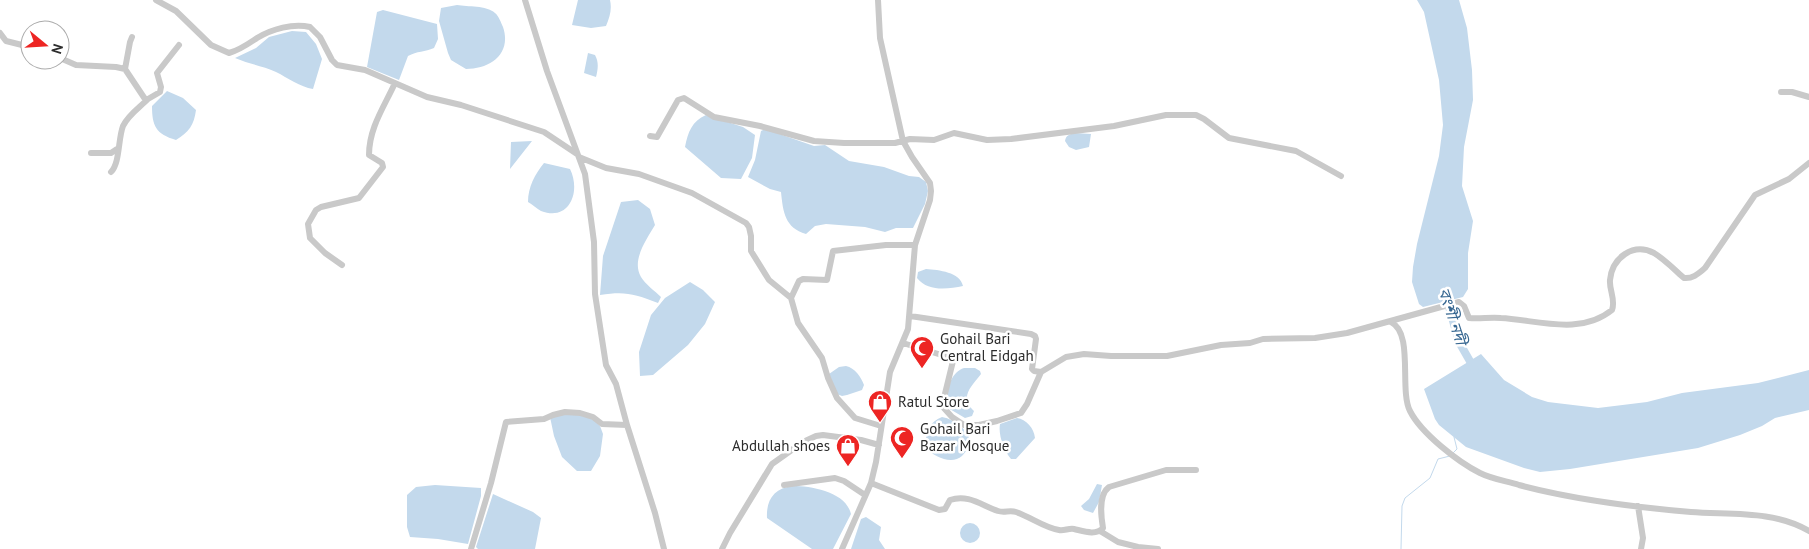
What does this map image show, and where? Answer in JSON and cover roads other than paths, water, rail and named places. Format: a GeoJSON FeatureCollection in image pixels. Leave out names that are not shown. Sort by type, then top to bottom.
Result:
{"type":"FeatureCollection","features":[{"type":"Feature","properties":{"kind":"street"},"geometry":{"type":"LineString","coordinates":[[156,0],[176,11],[211,45],[231,53],[243,48],[270,31],[288,27],[308,26],[316,32],[332,60],[337,65],[365,70],[427,97],[461,105],[544,132],[578,156],[606,168],[639,174],[692,193],[734,215],[749,227],[751,251],[764,274],[790,298],[798,323],[822,358],[837,398],[855,418],[881,426]]}},
{"type":"Feature","properties":{"kind":"street"},"geometry":{"type":"LineString","coordinates":[[525,0],[547,71],[585,174],[594,242],[596,294],[606,365],[616,384],[664,549]]}},
{"type":"Feature","properties":{"kind":"street"},"geometry":{"type":"LineString","coordinates":[[842,549],[871,483],[890,372],[908,329],[914,246],[930,200],[930,183],[903,141],[880,38],[878,0]]}},
{"type":"Feature","properties":{"kind":"street"},"geometry":{"type":"LineString","coordinates":[[0,33],[3,42],[20,45]]}},
{"type":"Feature","properties":{"kind":"street"},"geometry":{"type":"LineString","coordinates":[[125,69],[132,36]]}},
{"type":"Feature","properties":{"kind":"street"},"geometry":{"type":"LineString","coordinates":[[111,172],[116,162],[123,126],[127,119],[148,99],[160,92],[161,87],[156,76],[157,73],[179,45]]}},
{"type":"Feature","properties":{"kind":"street"},"geometry":{"type":"LineString","coordinates":[[70,62],[76,65],[116,66],[125,69],[145,99],[148,99]]}},
{"type":"Feature","properties":{"kind":"street"},"geometry":{"type":"LineString","coordinates":[[342,266],[310,238],[308,224],[316,210],[359,198],[382,167],[382,163],[369,155],[370,141],[375,122],[395,83]]}},
{"type":"Feature","properties":{"kind":"street"},"geometry":{"type":"LineString","coordinates":[[1781,92],[1809,97]]}},
{"type":"Feature","properties":{"kind":"street"},"geometry":{"type":"LineString","coordinates":[[650,136],[657,136],[678,100],[684,98],[714,117],[760,126],[814,141],[844,144],[895,143],[910,139],[934,140],[954,133],[986,140],[1016,139],[1114,126],[1166,116],[1196,115],[1229,138],[1285,148],[1341,176]]}},
{"type":"Feature","properties":{"kind":"street"},"geometry":{"type":"LineString","coordinates":[[91,153],[111,153],[117,149]]}},
{"type":"Feature","properties":{"kind":"street"},"geometry":{"type":"LineString","coordinates":[[903,343],[948,357],[953,361],[942,406],[952,417],[964,424],[979,424],[997,422],[1020,413],[1027,404],[1041,372],[1066,356],[1084,354],[1167,356],[1221,345],[1244,344],[1264,340],[1315,338],[1391,322],[1448,304],[1462,303],[1469,318],[1499,318],[1556,324],[1576,324],[1606,315],[1613,308],[1609,284],[1610,274],[1622,254],[1630,251],[1646,251],[1654,254],[1684,278],[1696,276],[1705,268],[1755,195],[1789,179],[1809,163]]}},
{"type":"Feature","properties":{"kind":"street"},"geometry":{"type":"LineString","coordinates":[[790,298],[802,279],[827,280],[833,251],[886,245],[914,246]]}},
{"type":"Feature","properties":{"kind":"street"},"geometry":{"type":"LineString","coordinates":[[910,316],[1031,334],[1036,339],[1032,369],[1041,372]]}},
{"type":"Feature","properties":{"kind":"street"},"geometry":{"type":"LineString","coordinates":[[1391,322],[1397,326],[1401,334],[1405,364],[1406,400],[1410,411],[1422,430],[1465,465],[1497,479],[1574,498],[1692,512],[1730,513],[1780,519],[1809,531]]}},
{"type":"Feature","properties":{"kind":"street"},"geometry":{"type":"LineString","coordinates":[[471,549],[491,483],[506,422],[544,419],[565,412],[593,416],[602,424],[627,426]]}},
{"type":"Feature","properties":{"kind":"street"},"geometry":{"type":"LineString","coordinates":[[722,549],[772,464],[803,442],[816,436],[823,436],[861,440],[879,445]]}},
{"type":"Feature","properties":{"kind":"street"},"geometry":{"type":"LineString","coordinates":[[1100,531],[1102,528],[1101,506],[1105,490],[1109,487],[1166,470],[1196,470]]}},
{"type":"Feature","properties":{"kind":"street"},"geometry":{"type":"LineString","coordinates":[[784,485],[836,478],[865,495]]}},
{"type":"Feature","properties":{"kind":"street"},"geometry":{"type":"LineString","coordinates":[[871,483],[939,510],[945,509],[950,500],[966,498],[1002,512],[1010,510],[1016,512],[1036,522],[1059,530],[1100,531],[1118,542],[1158,549]]}},
{"type":"Feature","properties":{"kind":"street"},"geometry":{"type":"LineString","coordinates":[[1638,506],[1643,538],[1641,549]]}},
{"type":"Feature","properties":{"kind":"water"},"geometry":{"type":"Polygon","coordinates":[[[578,0],[610,0],[611,7],[606,26],[591,28],[572,25],[578,0]]]}},
{"type":"Feature","properties":{"kind":"water"},"geometry":{"type":"Polygon","coordinates":[[[1417,0],[1459,0],[1467,28],[1473,100],[1464,147],[1462,186],[1473,221],[1468,253],[1468,289],[1463,297],[1423,307],[1419,304],[1412,282],[1413,267],[1439,156],[1443,125],[1439,80],[1424,12],[1417,0]]]}},
{"type":"Feature","properties":{"kind":"water"},"geometry":{"type":"Polygon","coordinates":[[[457,5],[491,10],[499,18],[505,37],[504,45],[502,52],[491,63],[466,69],[451,60],[439,21],[441,8],[457,5]]]}},
{"type":"Feature","properties":{"kind":"water"},"geometry":{"type":"Polygon","coordinates":[[[383,10],[437,24],[438,39],[434,48],[408,56],[399,80],[367,67],[377,12],[383,10]]]}},
{"type":"Feature","properties":{"kind":"water"},"geometry":{"type":"Polygon","coordinates":[[[292,31],[306,32],[316,44],[322,59],[313,89],[271,70],[235,58],[256,48],[269,37],[292,31]]]}},
{"type":"Feature","properties":{"kind":"water"},"geometry":{"type":"Polygon","coordinates":[[[588,53],[595,55],[596,58],[598,66],[596,77],[584,73],[588,53]]]}},
{"type":"Feature","properties":{"kind":"water"},"geometry":{"type":"Polygon","coordinates":[[[167,91],[183,98],[196,110],[190,128],[176,140],[160,132],[156,128],[153,119],[152,106],[167,91]]]}},
{"type":"Feature","properties":{"kind":"water"},"geometry":{"type":"Polygon","coordinates":[[[706,115],[743,127],[755,135],[752,158],[741,179],[721,178],[685,147],[691,128],[697,120],[706,115]]]}},
{"type":"Feature","properties":{"kind":"water"},"geometry":{"type":"Polygon","coordinates":[[[765,129],[814,146],[825,145],[849,161],[884,167],[909,176],[919,177],[926,182],[928,191],[925,204],[913,228],[896,228],[885,232],[865,227],[826,224],[815,226],[806,234],[794,228],[786,218],[781,192],[770,189],[748,177],[755,160],[761,131],[765,129]]]}},
{"type":"Feature","properties":{"kind":"water"},"geometry":{"type":"Polygon","coordinates":[[[1075,133],[1091,134],[1089,147],[1076,150],[1069,147],[1065,141],[1066,137],[1075,133]]]}},
{"type":"Feature","properties":{"kind":"water"},"geometry":{"type":"Polygon","coordinates":[[[532,141],[510,169],[511,142],[532,141]]]}},
{"type":"Feature","properties":{"kind":"water"},"geometry":{"type":"Polygon","coordinates":[[[544,163],[570,169],[573,178],[573,195],[566,208],[559,212],[541,211],[528,202],[529,191],[533,181],[544,163]]]}},
{"type":"Feature","properties":{"kind":"water"},"geometry":{"type":"Polygon","coordinates":[[[638,200],[650,209],[655,225],[641,250],[638,270],[645,282],[661,297],[658,303],[630,294],[600,295],[603,256],[621,202],[638,200]]]}},
{"type":"Feature","properties":{"kind":"water"},"geometry":{"type":"Polygon","coordinates":[[[926,269],[943,271],[953,275],[961,281],[963,286],[938,288],[927,286],[917,278],[918,272],[926,269]]]}},
{"type":"Feature","properties":{"kind":"water"},"geometry":{"type":"Polygon","coordinates":[[[690,282],[703,290],[715,302],[705,324],[688,345],[653,375],[640,376],[639,352],[651,315],[665,298],[690,282]]]}},
{"type":"Feature","properties":{"kind":"water"},"geometry":{"type":"Polygon","coordinates":[[[1481,354],[1504,380],[1532,397],[1548,402],[1598,408],[1647,402],[1682,393],[1758,383],[1809,370],[1809,410],[1775,418],[1762,426],[1740,435],[1698,448],[1570,469],[1540,472],[1466,447],[1439,425],[1435,419],[1424,389],[1481,354]]]}},
{"type":"Feature","properties":{"kind":"water"},"geometry":{"type":"Polygon","coordinates":[[[846,366],[857,373],[864,385],[862,390],[842,396],[837,394],[829,374],[839,367],[846,366]]]}},
{"type":"Feature","properties":{"kind":"water"},"geometry":{"type":"Polygon","coordinates":[[[964,368],[975,368],[981,374],[970,388],[967,397],[967,401],[974,411],[972,416],[965,418],[948,408],[947,403],[949,385],[955,375],[964,368]]]}},
{"type":"Feature","properties":{"kind":"water"},"geometry":{"type":"Polygon","coordinates":[[[567,413],[592,418],[600,426],[603,434],[600,456],[591,471],[577,471],[562,457],[554,436],[550,417],[567,413]]]}},
{"type":"Feature","properties":{"kind":"water"},"geometry":{"type":"Polygon","coordinates":[[[942,417],[960,425],[971,442],[958,459],[943,459],[926,448],[928,430],[933,422],[942,417]]]}},
{"type":"Feature","properties":{"kind":"water"},"geometry":{"type":"Polygon","coordinates":[[[1017,418],[1029,425],[1035,438],[1016,459],[1011,459],[1002,443],[1000,424],[1017,418]]]}},
{"type":"Feature","properties":{"kind":"water"},"geometry":{"type":"Polygon","coordinates":[[[1097,484],[1102,485],[1099,502],[1093,513],[1084,510],[1081,506],[1089,499],[1097,484]]]}},
{"type":"Feature","properties":{"kind":"water"},"geometry":{"type":"Polygon","coordinates":[[[435,485],[481,488],[481,496],[468,544],[410,537],[407,527],[407,495],[416,487],[435,485]]]}},
{"type":"Feature","properties":{"kind":"water"},"geometry":{"type":"Polygon","coordinates":[[[793,486],[809,487],[827,492],[835,495],[848,506],[851,514],[833,549],[812,549],[767,518],[768,506],[772,496],[781,489],[793,486]]]}},
{"type":"Feature","properties":{"kind":"water"},"geometry":{"type":"Polygon","coordinates":[[[493,494],[533,512],[541,518],[535,549],[478,549],[476,547],[493,494]]]}},
{"type":"Feature","properties":{"kind":"water"},"geometry":{"type":"Polygon","coordinates":[[[866,517],[881,527],[879,540],[885,549],[851,549],[861,519],[866,517]]]}},
{"type":"Feature","properties":{"kind":"water"},"geometry":{"type":"Polygon","coordinates":[[[970,523],[977,526],[980,533],[977,540],[970,543],[963,540],[960,533],[963,526],[970,523]]]}},
{"type":"Feature","properties":{"kind":"waterway","name":"বংশী নদী"},"geometry":{"type":"LineString","coordinates":[[1447,300],[1459,342],[1475,370]]}},
{"type":"Feature","properties":{"kind":"waterway"},"geometry":{"type":"LineString","coordinates":[[1453,453],[1457,449],[1454,437]]}},
{"type":"Feature","properties":{"kind":"waterway"},"geometry":{"type":"LineString","coordinates":[[1401,549],[1402,506],[1405,498],[1430,478],[1438,459],[1450,456]]}},
{"type":"Feature","properties":{"kind":"place","name":"Gohail Bari Central Eidgah"},"geometry":{"type":"Point","coordinates":[922,369]}},
{"type":"Feature","properties":{"kind":"place","name":"Ratul Store"},"geometry":{"type":"Point","coordinates":[880,423]}},
{"type":"Feature","properties":{"kind":"place","name":"Gohail Bari Bazar Mosque"},"geometry":{"type":"Point","coordinates":[902,459]}},
{"type":"Feature","properties":{"kind":"place","name":"Abdullah shoes"},"geometry":{"type":"Point","coordinates":[848,467]}}]}
